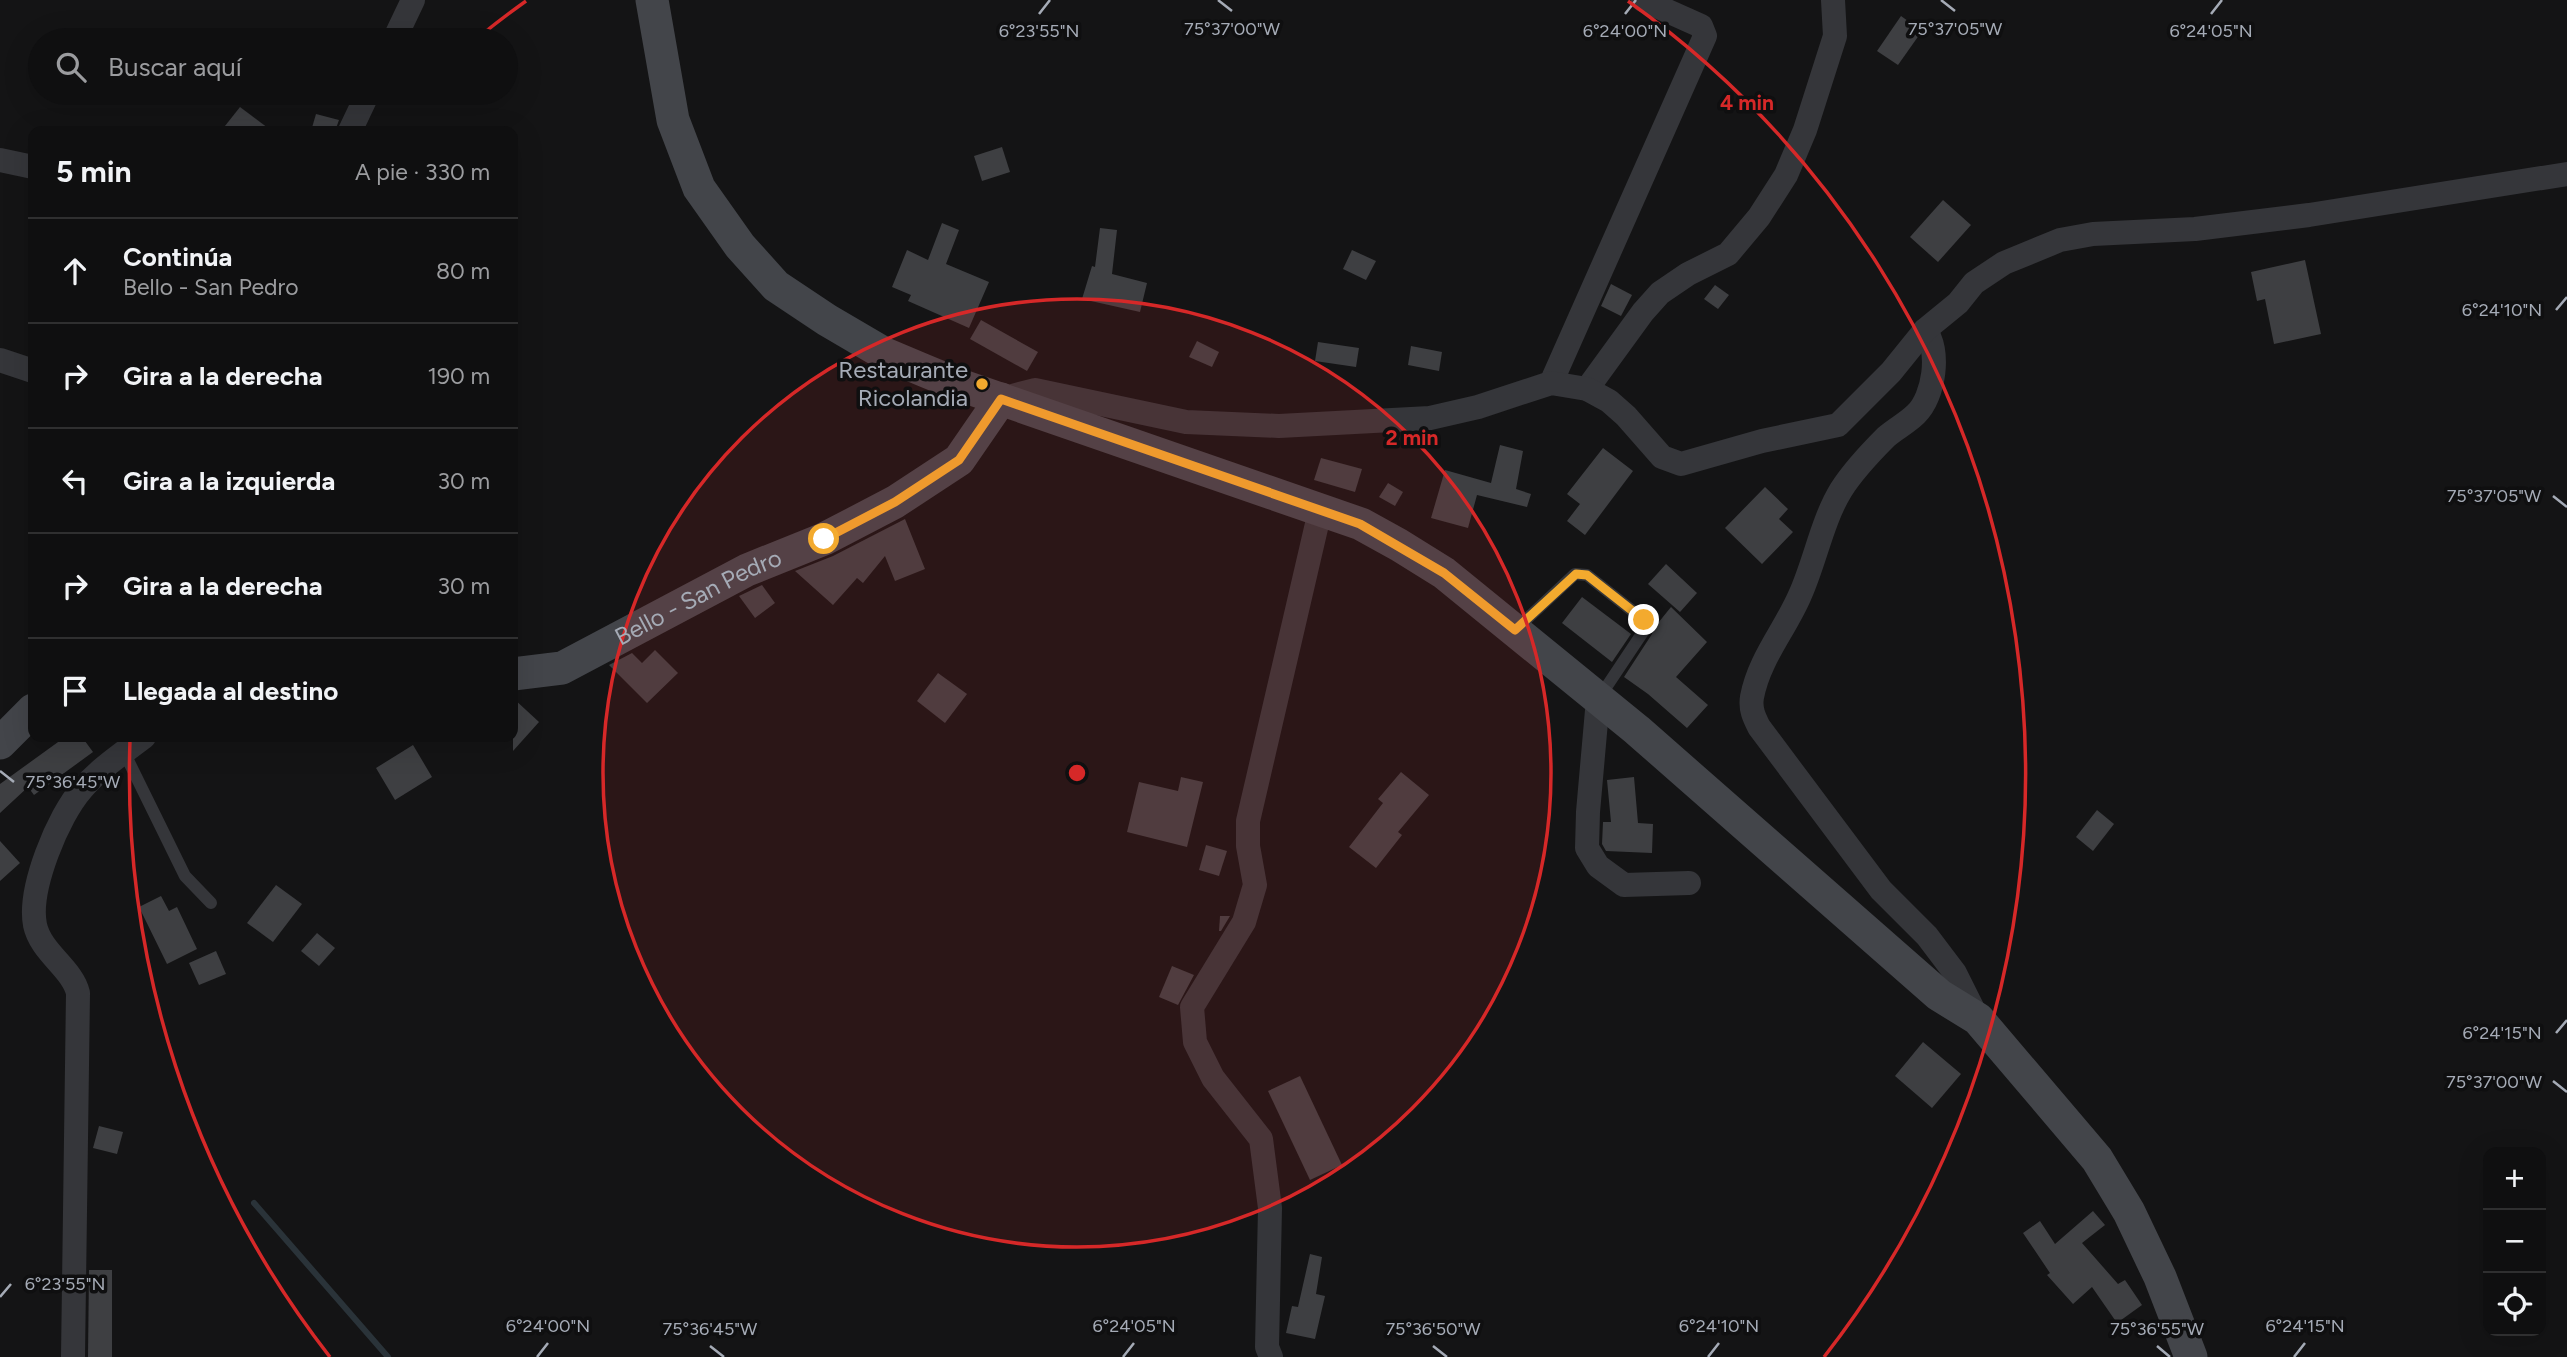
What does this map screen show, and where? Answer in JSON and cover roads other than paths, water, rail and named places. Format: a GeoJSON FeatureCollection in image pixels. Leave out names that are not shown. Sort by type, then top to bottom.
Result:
{"type":"FeatureCollection","features":[{"type":"Feature","properties":{"kind":"main road"},"geometry":{"type":"LineString","coordinates":[[652,0],[673,120],[699,188],[740,246],[776,286],[885,354],[957,384],[1360,524],[1444,573],[1637,730],[1939,995],[1978,1019],[2097,1159],[2129,1212],[2160,1277],[2191,1357]]}},
{"type":"Feature","properties":{"kind":"main road","name":"Bello - San Pedro"},"geometry":{"type":"LineString","coordinates":[[518,673],[562,667],[747,570],[824,539],[895,502],[959,460],[1001,399]]}},
{"type":"Feature","properties":{"kind":"main road"},"geometry":{"type":"LineString","coordinates":[[0,743],[28,715]]}},
{"type":"Feature","properties":{"kind":"street"},"geometry":{"type":"LineString","coordinates":[[400,28],[413,0]]}},
{"type":"Feature","properties":{"kind":"street"},"geometry":{"type":"LineString","coordinates":[[1550,383],[1705,36],[1701,26],[1643,0]]}},
{"type":"Feature","properties":{"kind":"street"},"geometry":{"type":"LineString","coordinates":[[1587,389],[1660,293],[1688,274],[1728,254],[1759,217],[1786,175],[1805,131],[1835,36],[1833,0]]}},
{"type":"Feature","properties":{"kind":"street"},"geometry":{"type":"LineString","coordinates":[[352,126],[362,105]]}},
{"type":"Feature","properties":{"kind":"street"},"geometry":{"type":"LineString","coordinates":[[0,160],[28,166]]}},
{"type":"Feature","properties":{"kind":"street"},"geometry":{"type":"LineString","coordinates":[[1001,399],[1035,390],[1186,422],[1279,426],[1430,418],[1478,407],[1550,383],[1587,389],[1609,401],[1662,457],[1681,464],[1762,441],[1838,425],[1891,372],[1924,330],[1958,303],[1974,283],[2004,263],[2060,240],[2093,234],[2195,229],[2309,215],[2567,174]]}},
{"type":"Feature","properties":{"kind":"street"},"geometry":{"type":"LineString","coordinates":[[1924,330],[1931,338],[1934,367],[1930,389],[1918,413],[1887,436],[1840,491],[1800,596],[1761,667],[1751,699],[1752,714],[1881,890],[1927,936],[1955,973],[1978,1019]]}},
{"type":"Feature","properties":{"kind":"street"},"geometry":{"type":"LineString","coordinates":[[0,360],[28,369]]}},
{"type":"Feature","properties":{"kind":"street"},"geometry":{"type":"LineString","coordinates":[[1272,1357],[1267,1347],[1270,1208],[1261,1139],[1213,1078],[1195,1042],[1192,1007],[1244,922],[1255,885],[1248,846],[1248,821],[1320,512]]}},
{"type":"Feature","properties":{"kind":"street"},"geometry":{"type":"LineString","coordinates":[[1598,699],[1587,848],[1598,866],[1624,885],[1689,883]]}},
{"type":"Feature","properties":{"kind":"street"},"geometry":{"type":"LineString","coordinates":[[73,1357],[78,993],[76,984],[47,951],[36,926],[34,909],[43,863],[81,790],[137,742]]}},
{"type":"Feature","properties":{"kind":"lane"},"geometry":{"type":"LineString","coordinates":[[1515,630],[1576,574],[1587,575],[1644,620],[1645,629],[1598,699]]}},
{"type":"Feature","properties":{"kind":"lane"},"geometry":{"type":"LineString","coordinates":[[124,752],[185,876],[211,902]]}},
{"type":"Feature","properties":{"kind":"waterway"},"geometry":{"type":"LineString","coordinates":[[254,1203],[388,1357]]}},
{"type":"Feature","properties":{"kind":"place","name":"Restaurante Ricolandia"},"geometry":{"type":"Point","coordinates":[982,384]}}]}
